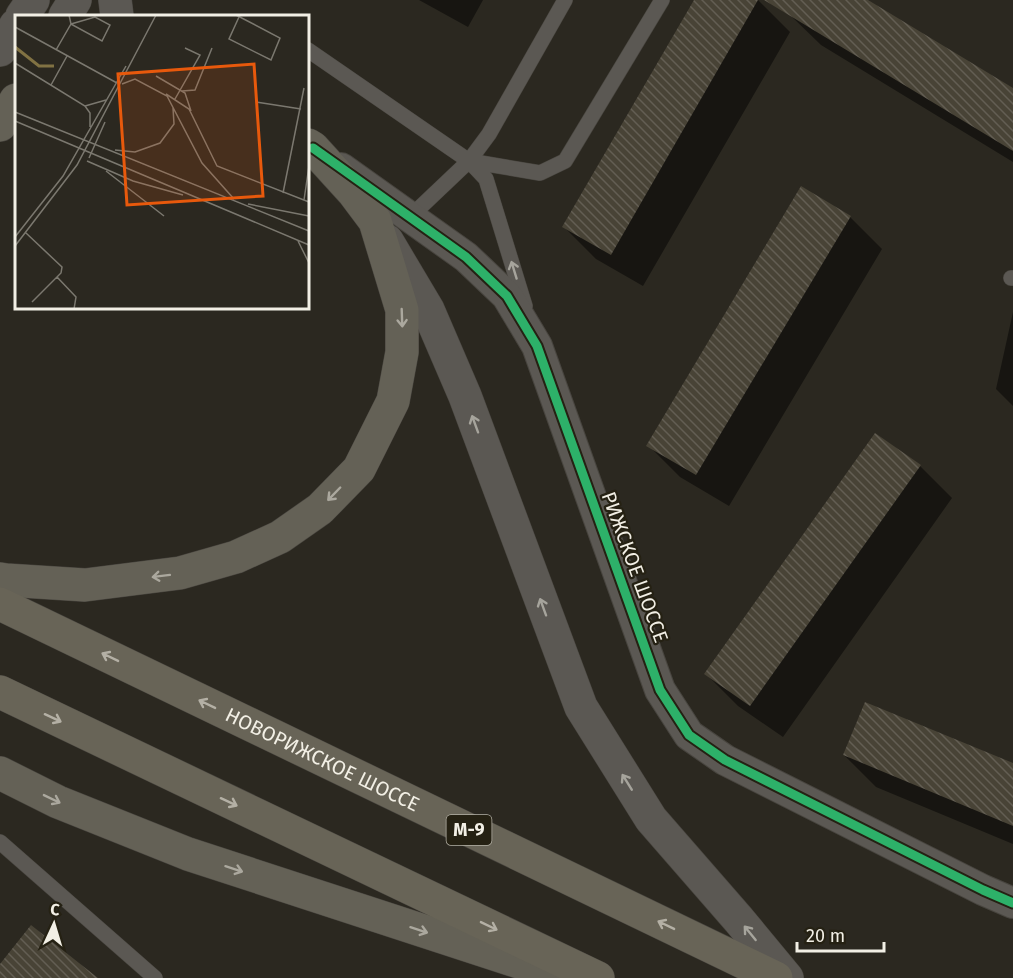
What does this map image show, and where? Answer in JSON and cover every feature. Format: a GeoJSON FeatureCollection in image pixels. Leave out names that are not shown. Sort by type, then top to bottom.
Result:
{"type":"FeatureCollection","features":[{"type":"Feature","properties":{"kind":"highway","name":"НОВОРИЖСКОЕ ШОССЕ"},"geometry":{"type":"LineString","coordinates":[[0,604],[776,978]]}},
{"type":"Feature","properties":{"kind":"highway"},"geometry":{"type":"LineString","coordinates":[[0,692],[598,978]]}},
{"type":"Feature","properties":{"kind":"main road"},"geometry":{"type":"LineString","coordinates":[[23,15],[33,0]]}},
{"type":"Feature","properties":{"kind":"main road"},"geometry":{"type":"LineString","coordinates":[[66,15],[75,0]]}},
{"type":"Feature","properties":{"kind":"main road"},"geometry":{"type":"LineString","coordinates":[[115,0],[117,15]]}},
{"type":"Feature","properties":{"kind":"main road"},"geometry":{"type":"LineString","coordinates":[[0,50],[15,27]]}},
{"type":"Feature","properties":{"kind":"main road"},"geometry":{"type":"LineString","coordinates":[[0,125],[15,102]]}},
{"type":"Feature","properties":{"kind":"main road"},"geometry":{"type":"LineString","coordinates":[[310,147],[354,193],[375,221],[428,310],[465,396],[580,707],[651,819],[787,978]]}},
{"type":"Feature","properties":{"kind":"main road"},"geometry":{"type":"LineString","coordinates":[[0,579],[85,585],[180,573],[236,557],[280,537],[320,509],[359,469],[393,400],[402,352],[402,310],[375,221]]}},
{"type":"Feature","properties":{"kind":"main road"},"geometry":{"type":"LineString","coordinates":[[0,772],[58,802],[189,854],[568,978]]}},
{"type":"Feature","properties":{"kind":"street","name":"РИЖСКОЕ ШОССЕ"},"geometry":{"type":"LineString","coordinates":[[310,147],[466,257],[507,296],[537,346],[660,690],[689,735],[725,760],[982,890],[1013,903]]}},
{"type":"Feature","properties":{"kind":"lane"},"geometry":{"type":"LineString","coordinates":[[410,217],[469,161],[489,134],[565,0]]}},
{"type":"Feature","properties":{"kind":"lane"},"geometry":{"type":"LineString","coordinates":[[469,161],[540,173],[565,161],[662,0]]}},
{"type":"Feature","properties":{"kind":"lane"},"geometry":{"type":"LineString","coordinates":[[309,51],[469,161],[486,179],[537,346]]}},
{"type":"Feature","properties":{"kind":"lane"},"geometry":{"type":"LineString","coordinates":[[0,842],[154,978]]}},
{"type":"Feature","properties":{"kind":"building"},"geometry":{"type":"Polygon","coordinates":[[[694,0],[758,0],[611,255],[562,227],[694,0]]]}},
{"type":"Feature","properties":{"kind":"building"},"geometry":{"type":"Polygon","coordinates":[[[764,0],[868,0],[1013,88],[1013,151],[764,0]]]}},
{"type":"Feature","properties":{"kind":"building"},"geometry":{"type":"Polygon","coordinates":[[[801,186],[851,216],[696,475],[646,446],[801,186]]]}},
{"type":"Feature","properties":{"kind":"building"},"geometry":{"type":"Polygon","coordinates":[[[875,433],[921,465],[750,706],[704,674],[875,433]]]}},
{"type":"Feature","properties":{"kind":"building"},"geometry":{"type":"Polygon","coordinates":[[[865,702],[1013,763],[1013,826],[843,755],[865,702]]]}},
{"type":"Feature","properties":{"kind":"building"},"geometry":{"type":"Polygon","coordinates":[[[31,925],[98,978],[0,978],[0,964],[31,925]]]}},
{"type":"Feature","properties":{"kind":"cycle path"},"geometry":{"type":"LineString","coordinates":[[313,148],[466,257],[507,296],[537,346],[660,690],[689,735],[725,760],[1013,903]]}}]}
